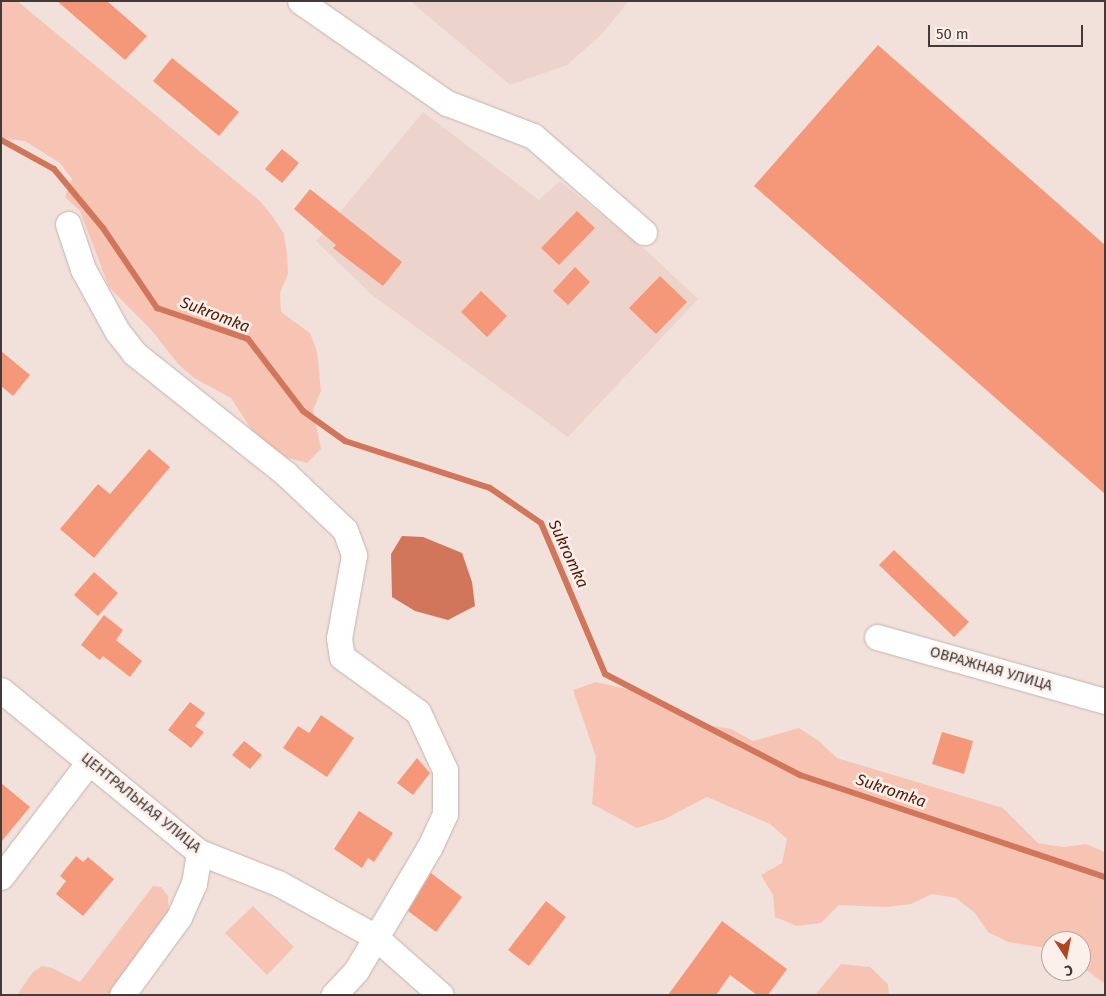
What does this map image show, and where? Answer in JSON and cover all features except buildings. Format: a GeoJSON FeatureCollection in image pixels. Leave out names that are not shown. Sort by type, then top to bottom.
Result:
{"type":"FeatureCollection","features":[{"type":"Feature","properties":{"kind":"street"},"geometry":{"type":"LineString","coordinates":[[300,1],[447,103],[533,136],[644,232]]}},
{"type":"Feature","properties":{"kind":"street"},"geometry":{"type":"LineString","coordinates":[[68,224],[83,269],[117,331],[134,353],[286,474],[345,530],[354,555],[339,638],[342,657],[418,712],[445,770],[444,814],[429,848],[374,936],[356,971],[334,995]]}},
{"type":"Feature","properties":{"kind":"street","name":"ОВРАЖНАЯ УЛИЦА"},"geometry":{"type":"LineString","coordinates":[[877,637],[1105,701]]}},
{"type":"Feature","properties":{"kind":"street","name":"ЦЕНТРАЛЬНАЯ УЛИЦА"},"geometry":{"type":"LineString","coordinates":[[1,690],[199,852],[278,883],[374,936],[441,995]]}},
{"type":"Feature","properties":{"kind":"street"},"geometry":{"type":"LineString","coordinates":[[1,877],[89,762]]}},
{"type":"Feature","properties":{"kind":"street"},"geometry":{"type":"LineString","coordinates":[[122,995],[179,917],[194,884],[199,852]]}},
{"type":"Feature","properties":{"kind":"shaded area"},"geometry":{"type":"Polygon","coordinates":[[[1,1],[17,1],[260,201],[273,217],[284,234],[287,254],[288,274],[280,293],[281,312],[310,333],[317,351],[321,391],[313,410],[321,449],[307,463],[288,458],[269,447],[253,432],[231,398],[194,378],[178,364],[153,332],[109,287],[80,211],[65,197],[72,179],[60,163],[25,141],[1,138],[1,1]]]}},
{"type":"Feature","properties":{"kind":"shaded area"},"geometry":{"type":"Polygon","coordinates":[[[410,1],[629,1],[601,35],[567,65],[510,85],[410,1]]]}},
{"type":"Feature","properties":{"kind":"shaded area"},"geometry":{"type":"Polygon","coordinates":[[[423,112],[539,200],[560,181],[649,253],[698,299],[568,437],[372,295],[316,241],[423,112]]]}},
{"type":"Feature","properties":{"kind":"shaded area"},"geometry":{"type":"Polygon","coordinates":[[[402,536],[423,537],[462,553],[472,582],[475,606],[448,620],[415,611],[392,597],[391,554],[402,536]]]}},
{"type":"Feature","properties":{"kind":"shaded area"},"geometry":{"type":"Polygon","coordinates":[[[596,682],[644,693],[706,725],[731,729],[753,741],[799,728],[819,741],[837,758],[1003,808],[1038,843],[1063,847],[1086,844],[1105,852],[1105,984],[1091,974],[1091,931],[1041,931],[1041,947],[1008,942],[988,932],[975,913],[956,898],[932,894],[911,904],[886,907],[839,905],[821,923],[797,926],[775,917],[773,895],[761,875],[782,863],[787,839],[770,824],[707,797],[665,819],[637,828],[592,804],[596,757],[573,690],[596,682]]]}},
{"type":"Feature","properties":{"kind":"shaded area"},"geometry":{"type":"Polygon","coordinates":[[[153,886],[161,887],[168,896],[169,918],[113,995],[17,995],[33,972],[42,966],[52,968],[80,982],[153,886]]]}},
{"type":"Feature","properties":{"kind":"shaded area"},"geometry":{"type":"Polygon","coordinates":[[[253,906],[294,947],[267,975],[225,933],[253,906]]]}},
{"type":"Feature","properties":{"kind":"shaded area"},"geometry":{"type":"Polygon","coordinates":[[[841,964],[870,967],[888,984],[889,995],[815,995],[841,964]]]}},
{"type":"Feature","properties":{"kind":"waterway","name":"Sukromka"},"geometry":{"type":"LineString","coordinates":[[1,140],[54,169],[103,228],[157,308],[248,339],[303,411],[345,441],[490,488],[541,523],[605,674],[800,775],[1105,877]]}}]}
